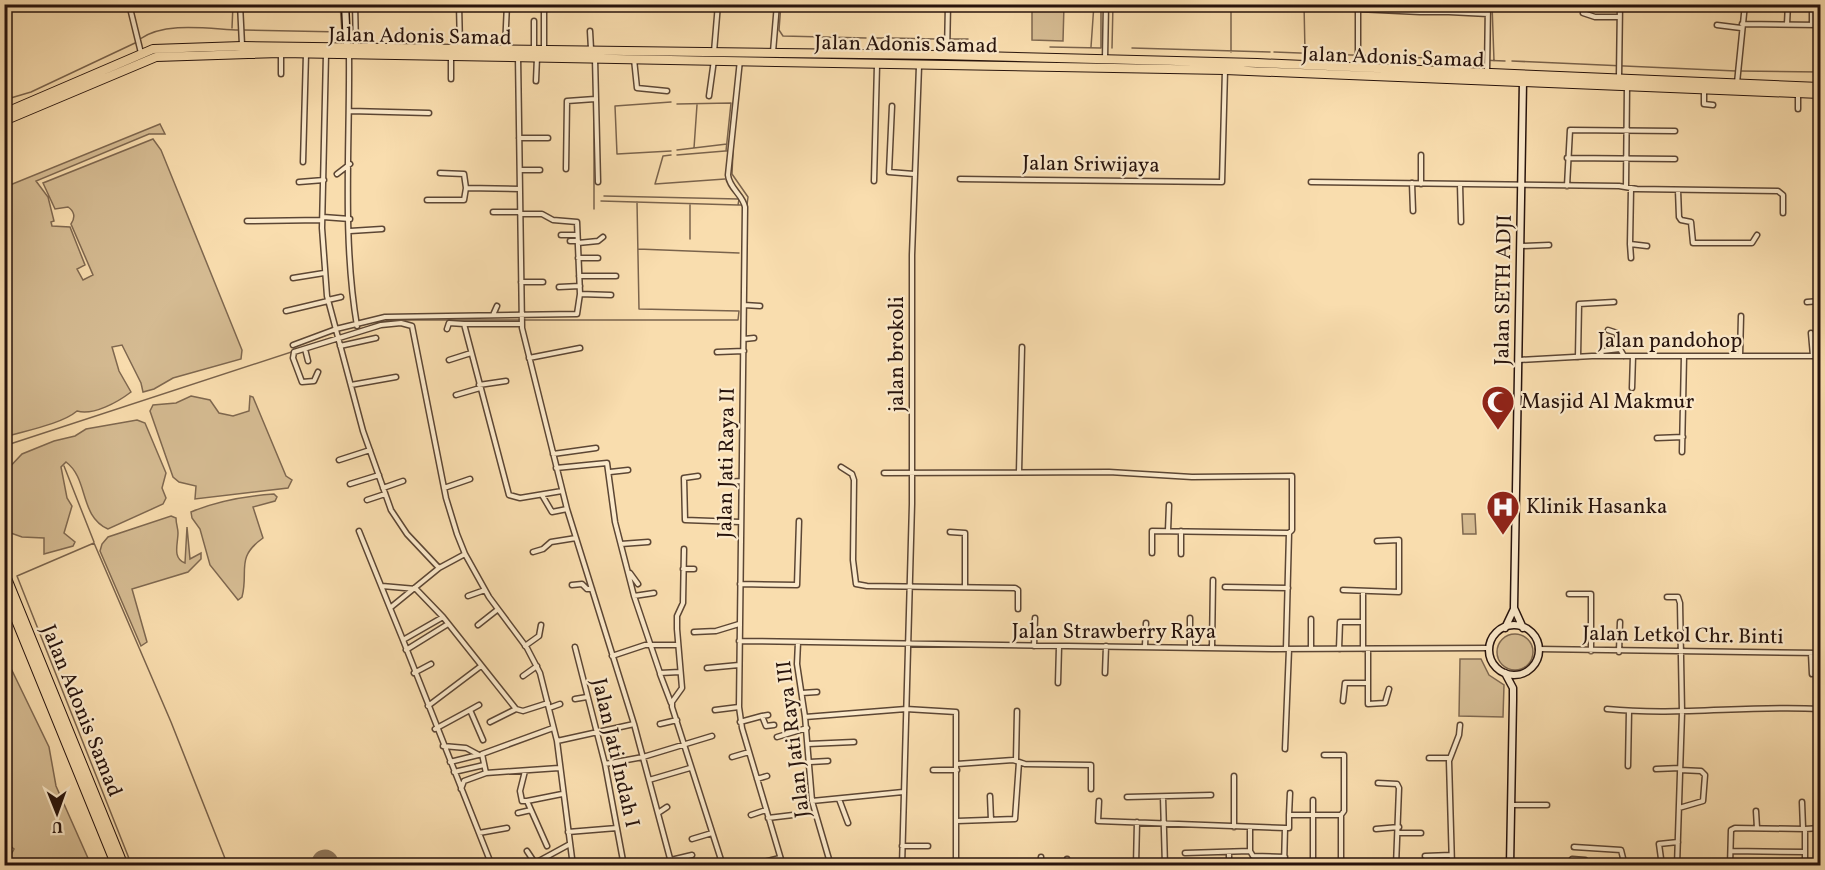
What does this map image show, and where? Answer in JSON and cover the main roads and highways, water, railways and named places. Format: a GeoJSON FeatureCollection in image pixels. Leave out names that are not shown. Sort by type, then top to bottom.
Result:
{"type":"FeatureCollection","features":[{"type":"Feature","properties":{"kind":"highway"},"geometry":{"type":"LineString","coordinates":[[4,113],[141,54],[167,47],[242,46],[348,50],[356,46],[460,45],[506,46],[535,53],[544,46],[593,53],[714,56],[947,55],[1011,61],[1105,59],[1272,68],[1358,67],[1461,75],[1488,72],[1585,80],[1619,74],[1821,87]]}},
{"type":"Feature","properties":{"kind":"highway","name":"Jalan Adonis Samad"},"geometry":{"type":"LineString","coordinates":[[4,121],[156,57],[281,53],[293,49],[306,53],[326,54],[348,50],[518,56],[535,53],[593,53],[634,58],[714,56],[740,60],[919,63],[1011,61],[1225,70],[1272,68],[1461,75],[1523,81],[1585,80],[1627,86],[1821,94]]}},
{"type":"Feature","properties":{"kind":"highway","name":"Jalan Adonis Samad"},"geometry":{"type":"LineString","coordinates":[[4,571],[123,866]]}},
{"type":"Feature","properties":{"kind":"highway","name":"Jalan Adonis Samad"},"geometry":{"type":"LineString","coordinates":[[4,591],[116,866]]}},
{"type":"Feature","properties":{"kind":"waterway"},"geometry":{"type":"LineString","coordinates":[[232,28],[233,4]]}},
{"type":"Feature","properties":{"kind":"waterway"},"geometry":{"type":"LineString","coordinates":[[244,30],[342,32],[340,4]]}},
{"type":"Feature","properties":{"kind":"waterway"},"geometry":{"type":"LineString","coordinates":[[781,4],[779,30],[783,36],[866,38]]}},
{"type":"Feature","properties":{"kind":"waterway"},"geometry":{"type":"LineString","coordinates":[[1087,4],[1093,5]]}},
{"type":"Feature","properties":{"kind":"waterway"},"geometry":{"type":"LineString","coordinates":[[1091,47],[1094,4]]}},
{"type":"Feature","properties":{"kind":"waterway"},"geometry":{"type":"LineString","coordinates":[[1050,47],[1101,48],[1101,4]]}},
{"type":"Feature","properties":{"kind":"waterway"},"geometry":{"type":"LineString","coordinates":[[1112,48],[1113,4]]}},
{"type":"Feature","properties":{"kind":"waterway"},"geometry":{"type":"LineString","coordinates":[[1231,4],[1231,52]]}},
{"type":"Feature","properties":{"kind":"waterway"},"geometry":{"type":"LineString","coordinates":[[1304,4],[1305,52]]}},
{"type":"Feature","properties":{"kind":"waterway"},"geometry":{"type":"LineString","coordinates":[[1492,4],[1494,61]]}},
{"type":"Feature","properties":{"kind":"waterway"},"geometry":{"type":"LineString","coordinates":[[140,39],[150,33],[175,28],[239,30]]}},
{"type":"Feature","properties":{"kind":"waterway"},"geometry":{"type":"LineString","coordinates":[[870,38],[888,38]]}},
{"type":"Feature","properties":{"kind":"waterway"},"geometry":{"type":"LineString","coordinates":[[892,38],[936,39]]}},
{"type":"Feature","properties":{"kind":"waterway"},"geometry":{"type":"LineString","coordinates":[[949,39],[968,39]]}},
{"type":"Feature","properties":{"kind":"waterway"},"geometry":{"type":"LineString","coordinates":[[4,100],[31,92],[135,43]]}},
{"type":"Feature","properties":{"kind":"waterway"},"geometry":{"type":"LineString","coordinates":[[1132,48],[1270,52]]}},
{"type":"Feature","properties":{"kind":"waterway"},"geometry":{"type":"LineString","coordinates":[[1274,52],[1505,61]]}},
{"type":"Feature","properties":{"kind":"waterway"},"geometry":{"type":"LineString","coordinates":[[1512,61],[1736,71]]}},
{"type":"Feature","properties":{"kind":"waterway"},"geometry":{"type":"LineString","coordinates":[[1740,71],[1820,72]]}},
{"type":"Feature","properties":{"kind":"waterway"},"geometry":{"type":"LineString","coordinates":[[671,102],[615,106],[617,154],[671,151]]}},
{"type":"Feature","properties":{"kind":"waterway"},"geometry":{"type":"LineString","coordinates":[[677,104],[731,103],[726,151],[728,151]]}},
{"type":"Feature","properties":{"kind":"waterway"},"geometry":{"type":"LineString","coordinates":[[694,148],[697,105]]}},
{"type":"Feature","properties":{"kind":"waterway"},"geometry":{"type":"LineString","coordinates":[[594,123],[594,209]]}},
{"type":"Feature","properties":{"kind":"waterway"},"geometry":{"type":"LineString","coordinates":[[677,150],[727,144]]}},
{"type":"Feature","properties":{"kind":"waterway"},"geometry":{"type":"LineString","coordinates":[[677,155],[725,151]]}},
{"type":"Feature","properties":{"kind":"waterway"},"geometry":{"type":"LineString","coordinates":[[733,151],[732,174],[748,197],[747,205]]}},
{"type":"Feature","properties":{"kind":"waterway"},"geometry":{"type":"LineString","coordinates":[[671,155],[663,156],[655,184],[725,179]]}},
{"type":"Feature","properties":{"kind":"waterway"},"geometry":{"type":"LineString","coordinates":[[604,196],[739,199],[738,205],[742,205]]}},
{"type":"Feature","properties":{"kind":"waterway"},"geometry":{"type":"LineString","coordinates":[[601,201],[738,205]]}},
{"type":"Feature","properties":{"kind":"waterway"},"geometry":{"type":"LineString","coordinates":[[4,446],[389,320],[738,320],[739,311],[639,309],[637,202]]}},
{"type":"Feature","properties":{"kind":"waterway"},"geometry":{"type":"LineString","coordinates":[[690,205],[690,239]]}},
{"type":"Feature","properties":{"kind":"waterway"},"geometry":{"type":"LineString","coordinates":[[638,249],[739,253]]}},
{"type":"Feature","properties":{"kind":"waterway"},"geometry":{"type":"LineString","coordinates":[[64,466],[94,542]]}},
{"type":"Feature","properties":{"kind":"waterway"},"geometry":{"type":"LineString","coordinates":[[132,866],[17,576],[94,543],[171,722],[228,866]]}},
{"type":"Feature","properties":{"kind":"place","name":"Masjid Al Makmur"},"geometry":{"type":"Point","coordinates":[1498,431]}},
{"type":"Feature","properties":{"kind":"place","name":"Klinik Hasanka"},"geometry":{"type":"Point","coordinates":[1503,536]}}]}
